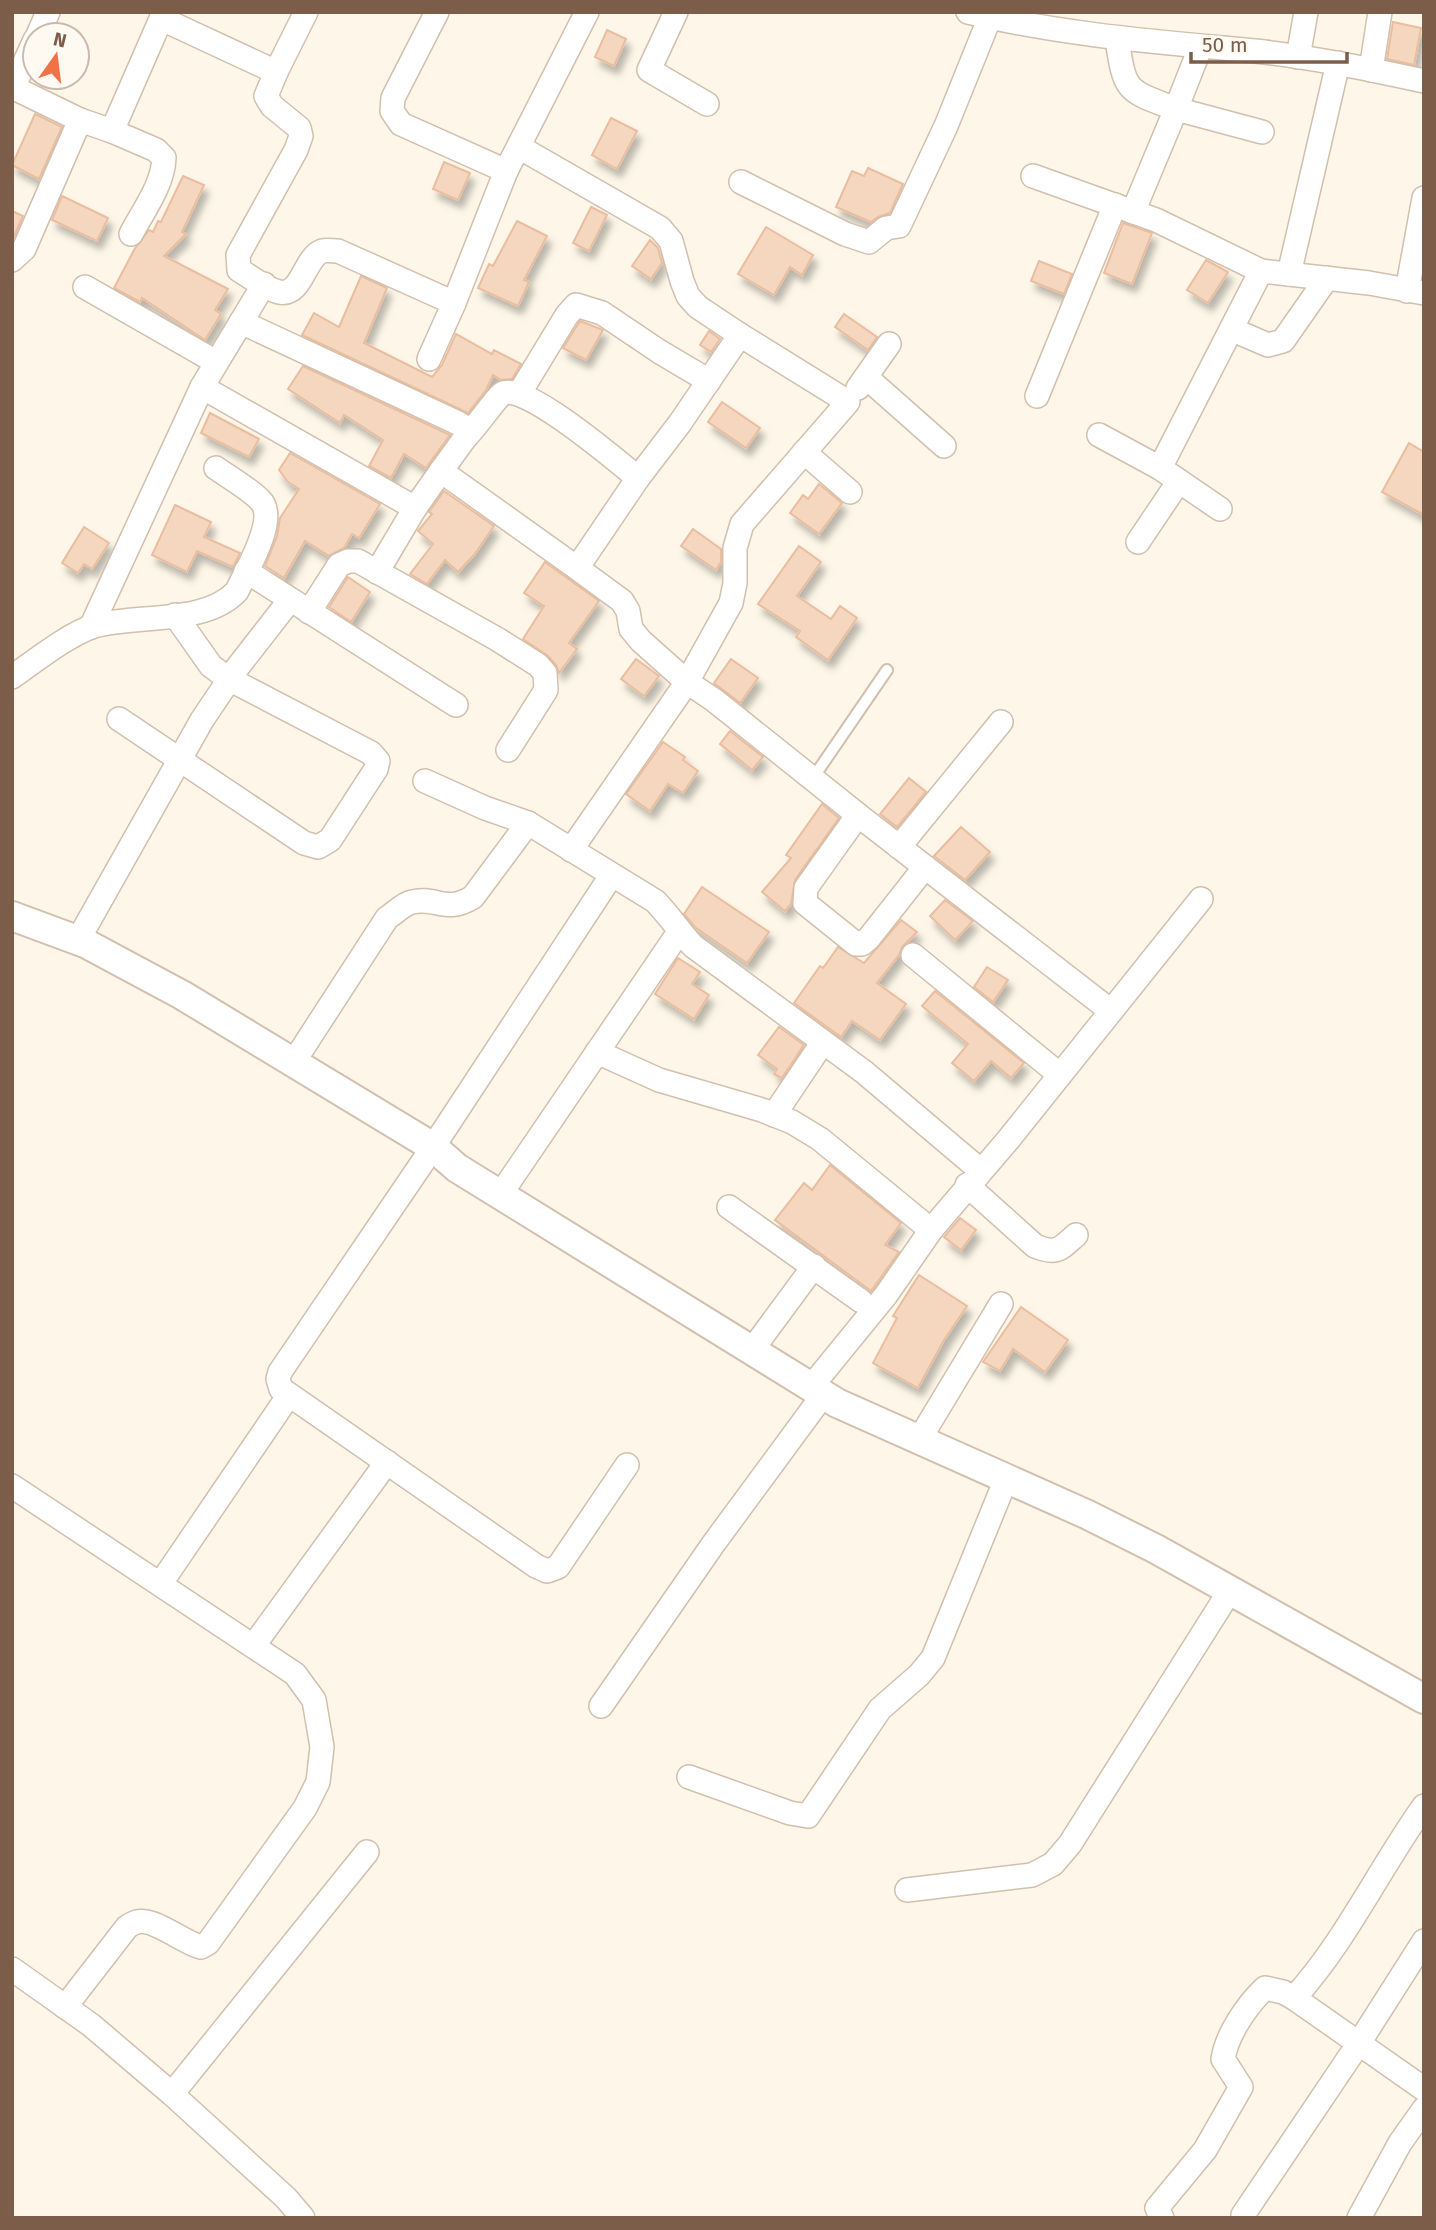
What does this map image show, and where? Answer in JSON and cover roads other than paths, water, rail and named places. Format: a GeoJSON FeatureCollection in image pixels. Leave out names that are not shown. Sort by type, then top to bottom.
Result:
{"type":"FeatureCollection","features":[{"type":"Feature","properties":{"kind":"street"},"geometry":{"type":"LineString","coordinates":[[306,12],[266,96],[272,106],[299,128],[301,136],[296,150],[238,255],[239,270],[280,292],[288,291],[297,285],[313,256],[324,250],[338,251],[454,303]]}},
{"type":"Feature","properties":{"kind":"street"},"geometry":{"type":"LineString","coordinates":[[437,12],[393,98],[392,111],[401,124],[506,171]]}},
{"type":"Feature","properties":{"kind":"street"},"geometry":{"type":"LineString","coordinates":[[429,359],[506,171],[587,12]]}},
{"type":"Feature","properties":{"kind":"street"},"geometry":{"type":"LineString","coordinates":[[676,12],[649,70],[707,104]]}},
{"type":"Feature","properties":{"kind":"street"},"geometry":{"type":"LineString","coordinates":[[1298,57],[1306,12]]}},
{"type":"Feature","properties":{"kind":"street"},"geometry":{"type":"LineString","coordinates":[[1371,70],[1380,12]]}},
{"type":"Feature","properties":{"kind":"street"},"geometry":{"type":"LineString","coordinates":[[112,131],[163,15],[276,72]]}},
{"type":"Feature","properties":{"kind":"street"},"geometry":{"type":"LineString","coordinates":[[741,182],[845,234],[869,242],[886,228],[899,226],[946,127],[979,15],[1116,39],[1298,57],[1424,81]]}},
{"type":"Feature","properties":{"kind":"street"},"geometry":{"type":"LineString","coordinates":[[1116,39],[1124,79],[1136,94],[1176,109],[1262,132]]}},
{"type":"Feature","properties":{"kind":"street"},"geometry":{"type":"LineString","coordinates":[[1037,396],[1124,209],[1176,109],[1200,48]]}},
{"type":"Feature","properties":{"kind":"street"},"geometry":{"type":"LineString","coordinates":[[1289,274],[1338,63]]}},
{"type":"Feature","properties":{"kind":"street"},"geometry":{"type":"LineString","coordinates":[[21,70],[13,87],[80,120],[156,150],[164,158],[158,183],[131,234]]}},
{"type":"Feature","properties":{"kind":"street"},"geometry":{"type":"LineString","coordinates":[[12,261],[24,249],[80,120]]}},
{"type":"Feature","properties":{"kind":"street"},"geometry":{"type":"LineString","coordinates":[[519,147],[660,228],[671,241],[688,296],[698,307],[848,402]]}},
{"type":"Feature","properties":{"kind":"street"},"geometry":{"type":"LineString","coordinates":[[1033,176],[1156,220],[1261,271],[1369,283],[1415,292],[1424,198]]}},
{"type":"Feature","properties":{"kind":"street"},"geometry":{"type":"LineString","coordinates":[[1160,468],[1261,271]]}},
{"type":"Feature","properties":{"kind":"street"},"geometry":{"type":"LineString","coordinates":[[1233,330],[1268,345],[1283,341],[1327,278]]}},
{"type":"Feature","properties":{"kind":"street"},"geometry":{"type":"LineString","coordinates":[[91,627],[202,387],[264,284]]}},
{"type":"Feature","properties":{"kind":"street"},"geometry":{"type":"LineString","coordinates":[[85,287],[216,362]]}},
{"type":"Feature","properties":{"kind":"street"},"geometry":{"type":"LineString","coordinates":[[519,394],[567,314],[576,305],[602,313],[709,381]]}},
{"type":"Feature","properties":{"kind":"street"},"geometry":{"type":"LineString","coordinates":[[241,322],[458,423],[466,428],[465,438]]}},
{"type":"Feature","properties":{"kind":"street"},"geometry":{"type":"LineString","coordinates":[[577,568],[740,335]]}},
{"type":"Feature","properties":{"kind":"street"},"geometry":{"type":"LineString","coordinates":[[571,850],[687,682],[731,603],[735,583],[735,548],[742,524],[848,402],[889,344]]}},
{"type":"Feature","properties":{"kind":"street"},"geometry":{"type":"LineString","coordinates":[[866,377],[944,446]]}},
{"type":"Feature","properties":{"kind":"street"},"geometry":{"type":"LineString","coordinates":[[202,387],[415,508]]}},
{"type":"Feature","properties":{"kind":"street"},"geometry":{"type":"LineString","coordinates":[[377,572],[415,508],[441,471],[503,393],[519,394],[569,422],[638,478]]}},
{"type":"Feature","properties":{"kind":"street"},"geometry":{"type":"LineString","coordinates":[[1099,435],[1160,468],[1220,509]]}},
{"type":"Feature","properties":{"kind":"street"},"geometry":{"type":"LineString","coordinates":[[804,452],[850,492]]}},
{"type":"Feature","properties":{"kind":"street"},"geometry":{"type":"LineString","coordinates":[[12,677],[91,627],[219,606],[237,591],[265,531],[267,515],[263,502],[216,468]]}},
{"type":"Feature","properties":{"kind":"street"},"geometry":{"type":"LineString","coordinates":[[441,471],[622,601],[636,635],[687,682],[714,700],[1111,1012]]}},
{"type":"Feature","properties":{"kind":"street"},"geometry":{"type":"LineString","coordinates":[[1138,542],[1179,481]]}},
{"type":"Feature","properties":{"kind":"street"},"geometry":{"type":"LineString","coordinates":[[78,940],[229,679],[339,565],[348,561],[358,561],[497,639],[538,665],[545,673],[546,690],[508,750]]}},
{"type":"Feature","properties":{"kind":"street"},"geometry":{"type":"LineString","coordinates":[[246,571],[456,705]]}},
{"type":"Feature","properties":{"kind":"street"},"geometry":{"type":"LineString","coordinates":[[119,719],[304,843],[318,847],[330,840],[370,780],[377,761],[371,754],[229,679],[211,666],[175,615]]}},
{"type":"Feature","properties":{"kind":"street"},"geometry":{"type":"LineString","coordinates":[[899,847],[1001,722]]}},
{"type":"Feature","properties":{"kind":"street"},"geometry":{"type":"LineString","coordinates":[[425,781],[485,808],[528,823],[655,901],[669,914],[679,932],[693,946],[864,1072],[974,1178],[1035,1247],[1046,1251],[1058,1250],[1076,1236]]}},
{"type":"Feature","properties":{"kind":"street"},"geometry":{"type":"LineString","coordinates":[[858,815],[806,888],[804,895],[805,903],[856,944],[862,944],[869,938],[925,867]]}},
{"type":"Feature","properties":{"kind":"street"},"geometry":{"type":"LineString","coordinates":[[293,1063],[387,918],[409,902],[460,905],[472,897],[528,823]]}},
{"type":"Feature","properties":{"kind":"street"},"geometry":{"type":"LineString","coordinates":[[611,876],[433,1147],[280,1372],[278,1379],[281,1389],[289,1395],[547,1571],[558,1567],[627,1465]]}},
{"type":"Feature","properties":{"kind":"street"},"geometry":{"type":"LineString","coordinates":[[601,1706],[931,1230],[1201,899]]}},
{"type":"Feature","properties":{"kind":"street"},"geometry":{"type":"LineString","coordinates":[[12,916],[78,940],[182,995],[433,1147],[457,1168],[837,1403],[1086,1514],[1231,1589],[1312,1638],[1424,1699]]}},
{"type":"Feature","properties":{"kind":"street"},"geometry":{"type":"LineString","coordinates":[[500,1195],[679,932]]}},
{"type":"Feature","properties":{"kind":"street"},"geometry":{"type":"LineString","coordinates":[[913,955],[1060,1075]]}},
{"type":"Feature","properties":{"kind":"street"},"geometry":{"type":"LineString","coordinates":[[774,1115],[823,1042]]}},
{"type":"Feature","properties":{"kind":"street"},"geometry":{"type":"LineString","coordinates":[[597,1052],[659,1080],[792,1122],[820,1139],[931,1230]]}},
{"type":"Feature","properties":{"kind":"street"},"geometry":{"type":"LineString","coordinates":[[729,1207],[862,1301]]}},
{"type":"Feature","properties":{"kind":"street"},"geometry":{"type":"LineString","coordinates":[[752,1350],[814,1266]]}},
{"type":"Feature","properties":{"kind":"street"},"geometry":{"type":"LineString","coordinates":[[919,1440],[1001,1304]]}},
{"type":"Feature","properties":{"kind":"street"},"geometry":{"type":"LineString","coordinates":[[161,1583],[289,1395]]}},
{"type":"Feature","properties":{"kind":"street"},"geometry":{"type":"LineString","coordinates":[[254,1645],[387,1462]]}},
{"type":"Feature","properties":{"kind":"street"},"geometry":{"type":"LineString","coordinates":[[689,1777],[790,1813],[808,1816],[880,1709],[919,1675],[933,1658],[1006,1479]]}},
{"type":"Feature","properties":{"kind":"street"},"geometry":{"type":"LineString","coordinates":[[12,1486],[295,1674],[314,1700],[321,1746],[318,1782],[305,1808],[208,1943],[201,1947],[193,1945],[149,1922],[138,1921],[127,1927],[65,2007]]}},
{"type":"Feature","properties":{"kind":"street"},"geometry":{"type":"LineString","coordinates":[[907,1890],[1032,1875],[1054,1864],[1070,1844],[1231,1589]]}},
{"type":"Feature","properties":{"kind":"street"},"geometry":{"type":"LineString","coordinates":[[1294,1998],[1332,1950],[1424,1806]]}},
{"type":"Feature","properties":{"kind":"street"},"geometry":{"type":"LineString","coordinates":[[172,2094],[367,1852]]}},
{"type":"Feature","properties":{"kind":"street"},"geometry":{"type":"LineString","coordinates":[[1243,2215],[1424,1941]]}},
{"type":"Feature","properties":{"kind":"street"},"geometry":{"type":"LineString","coordinates":[[12,1969],[91,2025],[172,2094],[286,2198],[303,2218]]}},
{"type":"Feature","properties":{"kind":"street"},"geometry":{"type":"LineString","coordinates":[[1162,2218],[1157,2208],[1205,2150],[1241,2087],[1223,2059],[1225,2046],[1254,1999],[1265,1988],[1294,1998],[1424,2089]]}},
{"type":"Feature","properties":{"kind":"street"},"geometry":{"type":"LineString","coordinates":[[1359,2218],[1400,2143],[1424,2109]]}},
{"type":"Feature","properties":{"kind":"lane"},"geometry":{"type":"LineString","coordinates":[[813,778],[887,670]]}}]}
